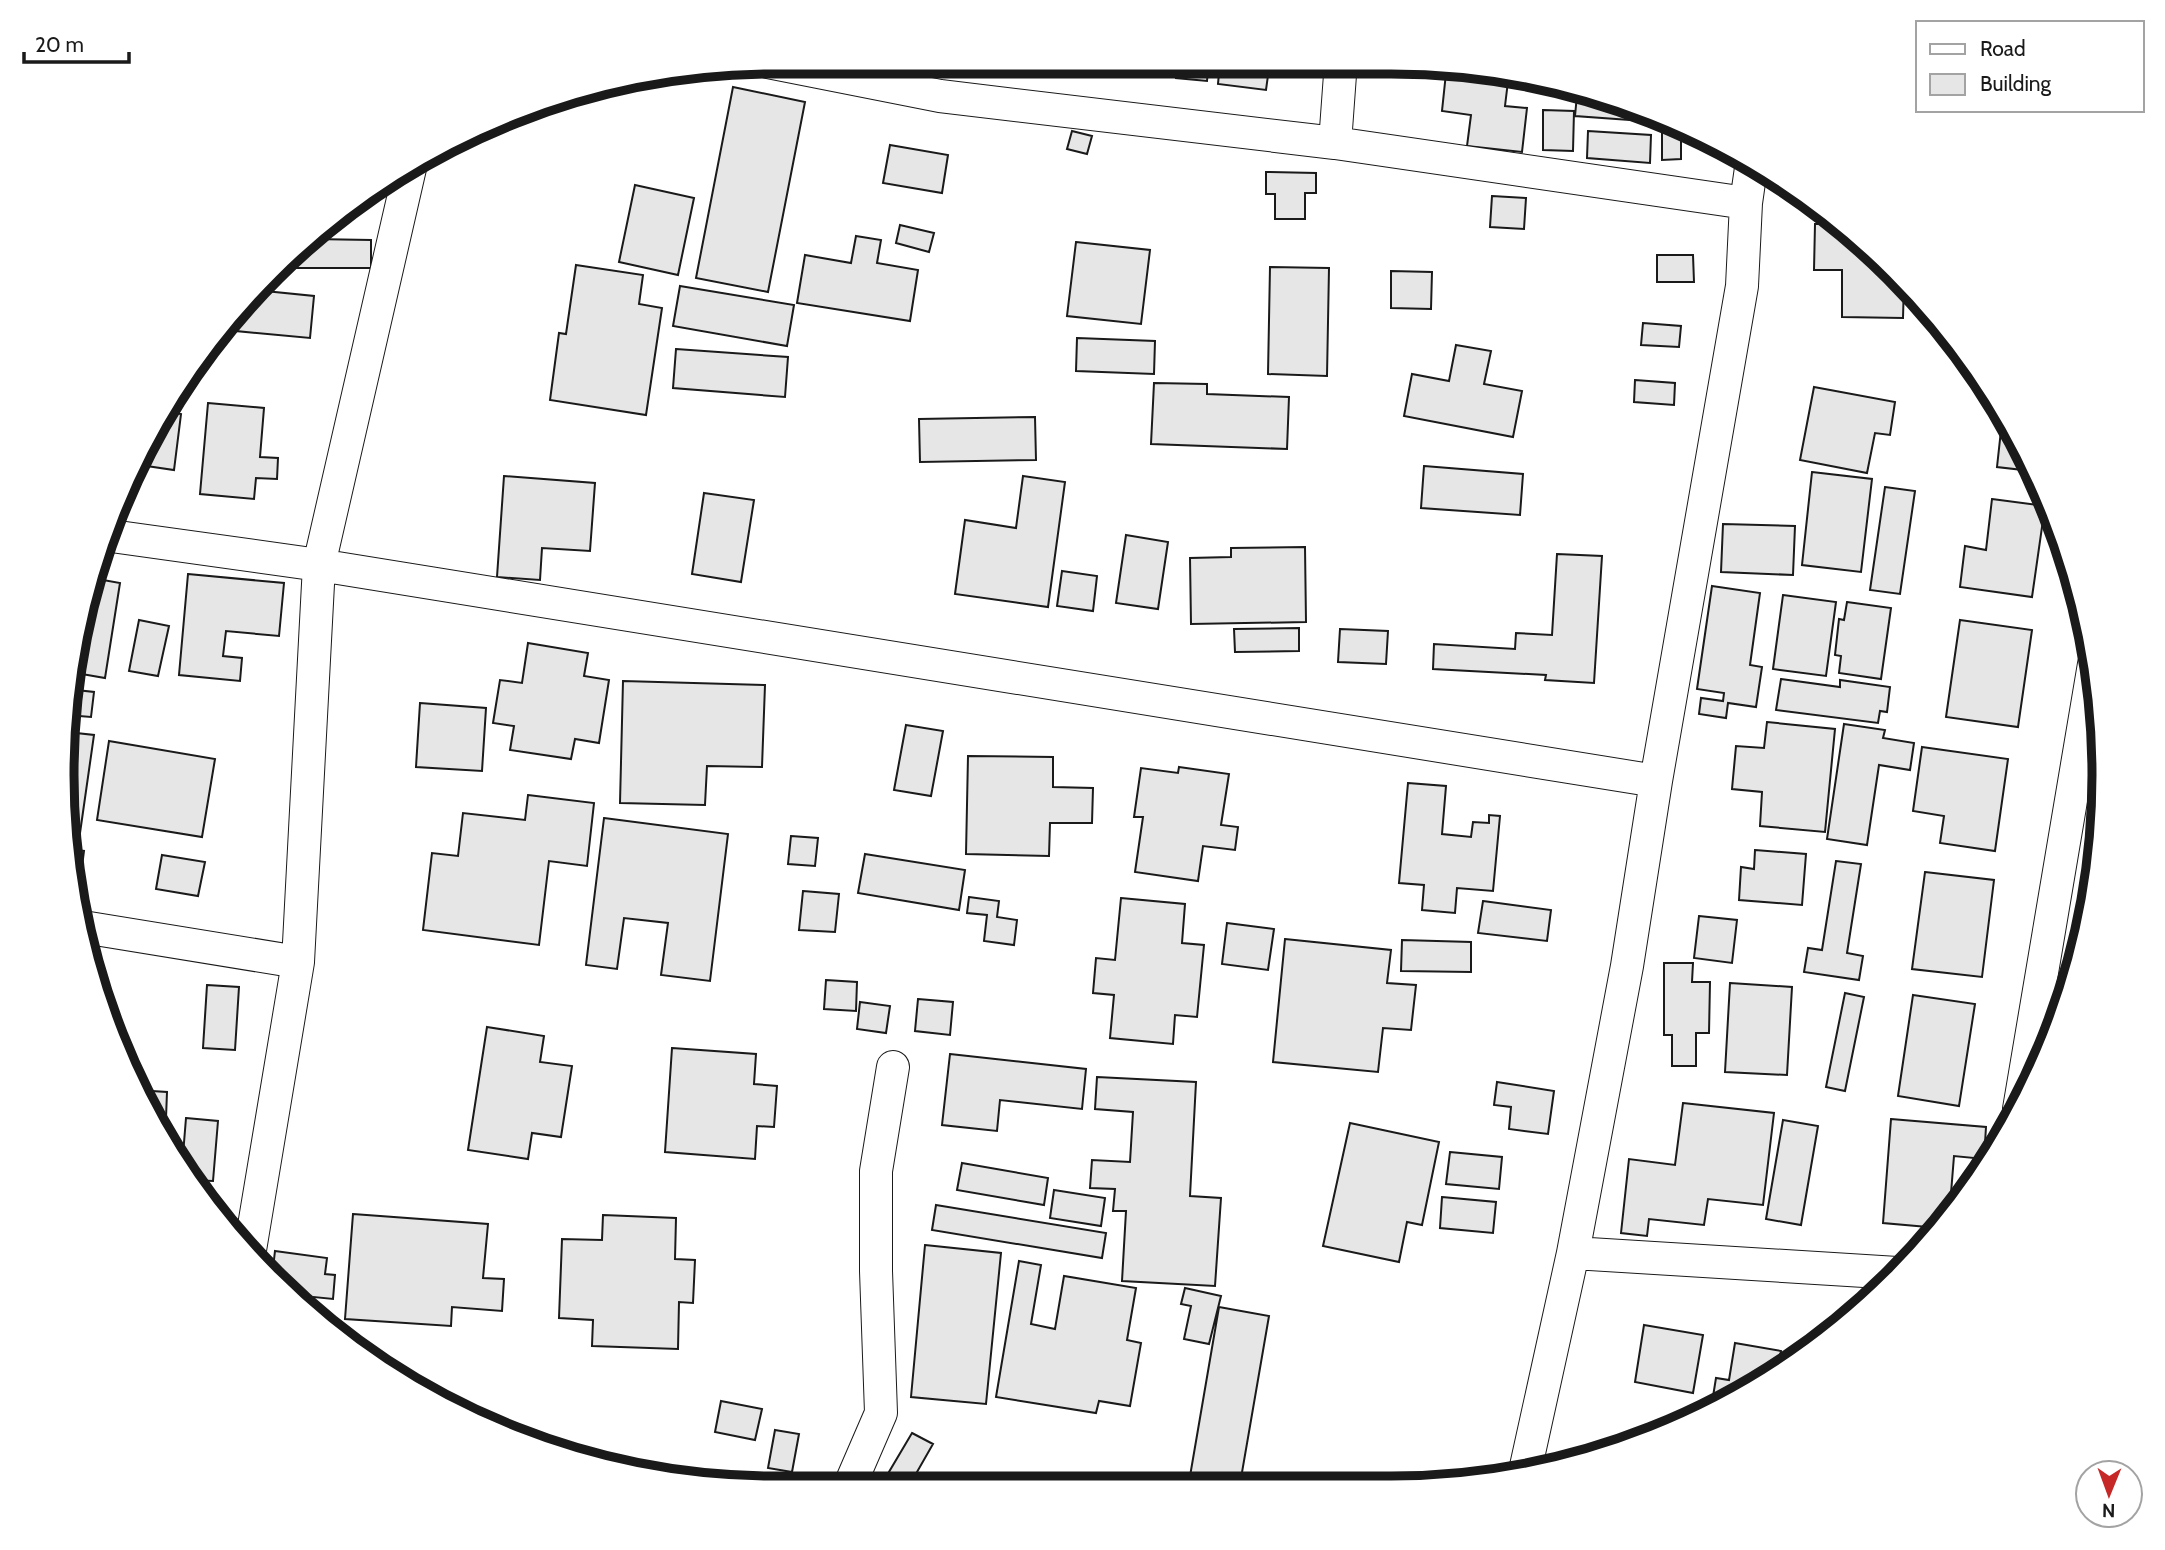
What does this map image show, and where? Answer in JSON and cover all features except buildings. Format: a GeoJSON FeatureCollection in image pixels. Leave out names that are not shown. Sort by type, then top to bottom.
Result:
{"type":"FeatureCollection","features":[{"type":"Feature","properties":{"kind":"street"},"geometry":{"type":"LineString","coordinates":[[829,74],[940,96],[1335,143],[1746,203]]}},
{"type":"Feature","properties":{"kind":"street"},"geometry":{"type":"LineString","coordinates":[[1335,143],[1340,74]]}},
{"type":"Feature","properties":{"kind":"street"},"geometry":{"type":"LineString","coordinates":[[1527,1463],[1573,1253],[1628,966],[1656,781],[1742,286],[1750,173]]}},
{"type":"Feature","properties":{"kind":"street"},"geometry":{"type":"LineString","coordinates":[[251,1242],[298,962],[319,565],[408,177]]}},
{"type":"Feature","properties":{"kind":"street"},"geometry":{"type":"LineString","coordinates":[[116,537],[319,565],[1656,781]]}},
{"type":"Feature","properties":{"kind":"street"},"geometry":{"type":"LineString","coordinates":[[2025,1071],[2087,704]]}},
{"type":"Feature","properties":{"kind":"street"},"geometry":{"type":"LineString","coordinates":[[91,928],[298,962]]}},
{"type":"Feature","properties":{"kind":"street"},"geometry":{"type":"LineString","coordinates":[[853,1476],[881,1413],[876,1171],[893,1067]]}},
{"type":"Feature","properties":{"kind":"street"},"geometry":{"type":"LineString","coordinates":[[1573,1253],[1885,1272]]}}]}
